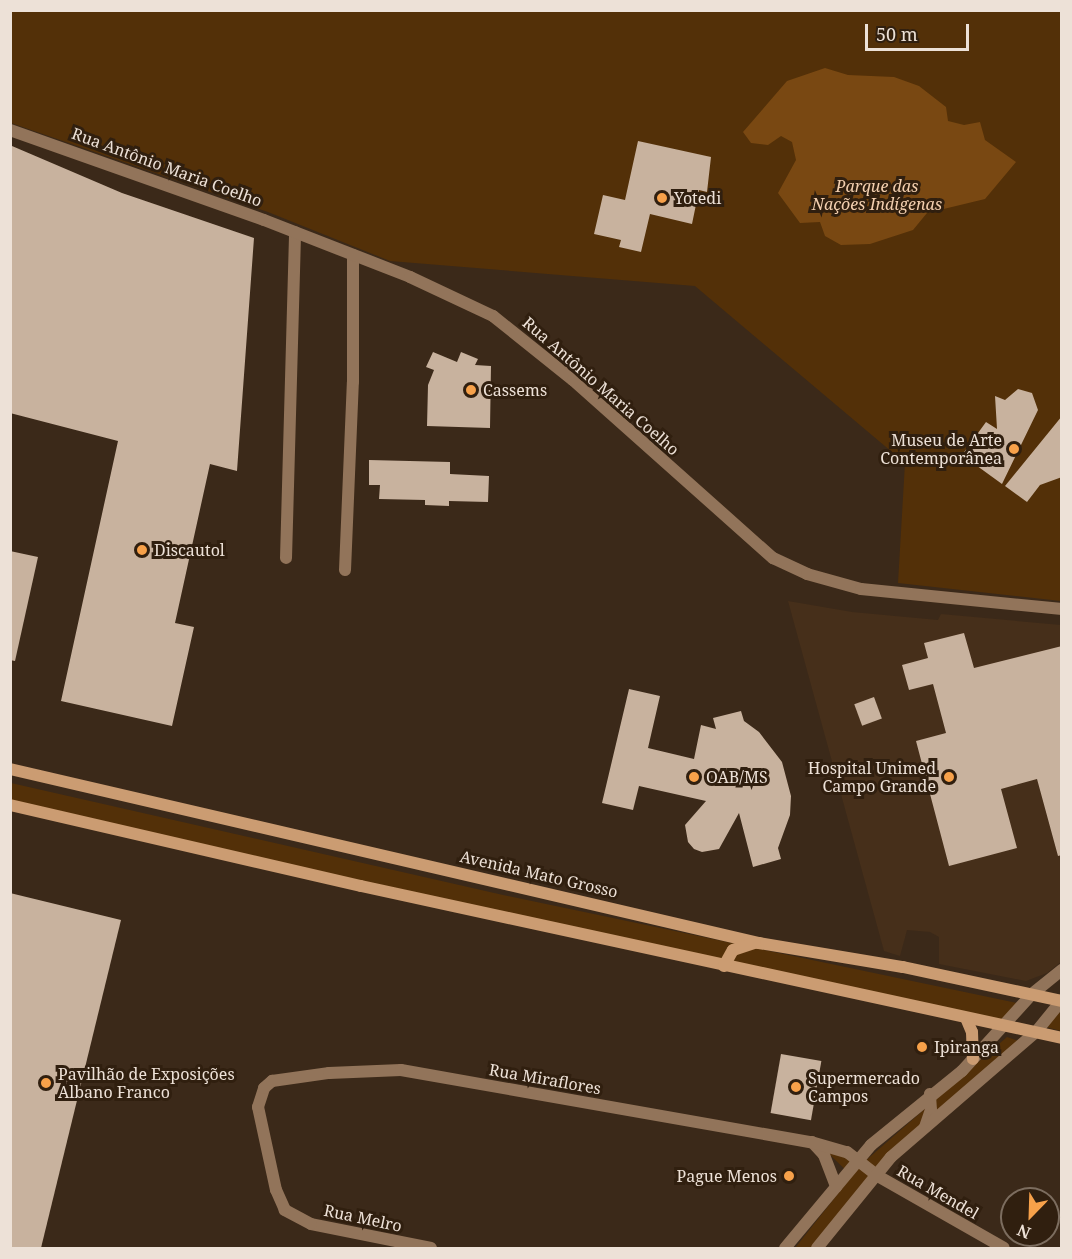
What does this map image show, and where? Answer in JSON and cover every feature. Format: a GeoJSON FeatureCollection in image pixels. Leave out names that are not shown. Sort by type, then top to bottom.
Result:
{"type":"FeatureCollection","features":[{"type":"Feature","properties":{"kind":"main road","name":"Avenida Mato Grosso"},"geometry":{"type":"LineString","coordinates":[[10,769],[759,942],[1061,1000]]}},
{"type":"Feature","properties":{"kind":"main road"},"geometry":{"type":"LineString","coordinates":[[10,806],[724,966],[1062,1038]]}},
{"type":"Feature","properties":{"kind":"main road"},"geometry":{"type":"LineString","coordinates":[[724,966],[733,950],[759,942]]}},
{"type":"Feature","properties":{"kind":"main road"},"geometry":{"type":"LineString","coordinates":[[966,1018],[972,1032],[973,1059]]}},
{"type":"Feature","properties":{"kind":"street","name":"Rua Antônio Maria Coelho"},"geometry":{"type":"LineString","coordinates":[[10,130],[295,232],[492,316],[573,380],[781,562],[807,574],[861,590],[1062,609]]}},
{"type":"Feature","properties":{"kind":"street"},"geometry":{"type":"LineString","coordinates":[[286,558],[295,232]]}},
{"type":"Feature","properties":{"kind":"street"},"geometry":{"type":"LineString","coordinates":[[345,570],[353,382],[353,255]]}},
{"type":"Feature","properties":{"kind":"street"},"geometry":{"type":"LineString","coordinates":[[785,1248],[859,1159],[930,1094],[973,1059],[1032,994],[1062,970]]}},
{"type":"Feature","properties":{"kind":"street"},"geometry":{"type":"LineString","coordinates":[[817,1248],[891,1157],[1036,1032],[1061,1000]]}},
{"type":"Feature","properties":{"kind":"street","name":"Rua Miraflores"},"geometry":{"type":"LineString","coordinates":[[272,1081],[363,1069],[401,1070],[811,1142],[839,1149],[859,1159]]}},
{"type":"Feature","properties":{"kind":"street","name":"Rua Melro"},"geometry":{"type":"LineString","coordinates":[[272,1081],[264,1088],[258,1107],[276,1190],[285,1210],[311,1224],[431,1248]]}},
{"type":"Feature","properties":{"kind":"street"},"geometry":{"type":"LineString","coordinates":[[924,1128],[931,1110],[930,1094]]}},
{"type":"Feature","properties":{"kind":"street"},"geometry":{"type":"LineString","coordinates":[[811,1142],[824,1155],[836,1187]]}},
{"type":"Feature","properties":{"kind":"street","name":"Rua Mendel"},"geometry":{"type":"LineString","coordinates":[[859,1159],[876,1175],[1004,1248]]}},
{"type":"Feature","properties":{"kind":"shaded area","name":"Hospital Unimed Campo Grande"},"geometry":{"type":"Polygon","coordinates":[[[788,601],[852,612],[938,620],[941,614],[1061,625],[1062,961],[1047,973],[1026,981],[939,964],[939,937],[930,932],[907,930],[900,956],[884,951],[788,601]]]}},
{"type":"Feature","properties":{"kind":"green space","name":"Parque das Nações Indígenas"},"geometry":{"type":"Polygon","coordinates":[[[10,11],[1061,11],[1061,601],[898,583],[905,463],[695,286],[390,261],[268,212],[11,123],[10,11]]]}},
{"type":"Feature","properties":{"kind":"green space"},"geometry":{"type":"Polygon","coordinates":[[[825,68],[848,75],[894,77],[919,86],[946,107],[948,121],[964,125],[980,122],[985,140],[1016,162],[985,199],[927,213],[913,230],[870,244],[841,245],[825,236],[820,222],[800,223],[778,193],[796,160],[792,142],[781,136],[768,145],[751,143],[743,132],[787,81],[825,68]]]}},
{"type":"Feature","properties":{"kind":"green space"},"geometry":{"type":"Polygon","coordinates":[[[11,783],[503,895],[1017,1003],[1001,1021],[11,804],[11,783]]]}},
{"type":"Feature","properties":{"kind":"green space"},"geometry":{"type":"Polygon","coordinates":[[[1055,1012],[1061,1013],[1061,1031],[1046,1027],[1055,1012]]]}},
{"type":"Feature","properties":{"kind":"green space"},"geometry":{"type":"Polygon","coordinates":[[[1007,1037],[1019,1041],[938,1114],[812,1248],[795,1248],[852,1176],[827,1152],[863,1163],[1007,1037]]]}},
{"type":"Feature","properties":{"kind":"building","name":"Yotedi"},"geometry":{"type":"Polygon","coordinates":[[[638,141],[711,157],[707,192],[699,190],[692,224],[650,214],[641,252],[619,247],[621,240],[594,234],[603,195],[625,200],[638,141]]]}},
{"type":"Feature","properties":{"kind":"building"},"geometry":{"type":"Polygon","coordinates":[[[12,146],[122,193],[254,238],[237,471],[210,464],[175,623],[194,627],[172,726],[61,701],[118,441],[10,413],[12,146]]]}},
{"type":"Feature","properties":{"kind":"building","name":"Cassems"},"geometry":{"type":"Polygon","coordinates":[[[433,352],[457,362],[461,352],[478,359],[475,365],[491,366],[490,428],[427,426],[428,385],[434,370],[426,367],[433,352]]]}},
{"type":"Feature","properties":{"kind":"building"},"geometry":{"type":"Polygon","coordinates":[[[1018,389],[1032,393],[1038,410],[1002,484],[962,455],[986,422],[997,429],[995,396],[1005,400],[1018,389]]]}},
{"type":"Feature","properties":{"kind":"building"},"geometry":{"type":"Polygon","coordinates":[[[1062,416],[1062,477],[1040,485],[1027,502],[1005,486],[1062,416]]]}},
{"type":"Feature","properties":{"kind":"building"},"geometry":{"type":"Polygon","coordinates":[[[369,460],[450,462],[450,474],[489,476],[488,502],[449,501],[449,506],[425,505],[425,500],[379,499],[380,485],[369,485],[369,460]]]}},
{"type":"Feature","properties":{"kind":"building"},"geometry":{"type":"Polygon","coordinates":[[[10,551],[38,557],[15,661],[10,660],[10,551]]]}},
{"type":"Feature","properties":{"kind":"building"},"geometry":{"type":"Polygon","coordinates":[[[964,633],[974,668],[1062,646],[1062,855],[1058,856],[1037,779],[1001,789],[1017,848],[949,866],[916,741],[946,733],[933,684],[909,690],[902,665],[928,658],[924,643],[964,633]]]}},
{"type":"Feature","properties":{"kind":"building","name":"OAB/MS"},"geometry":{"type":"Polygon","coordinates":[[[629,689],[660,696],[648,748],[694,759],[701,725],[716,729],[713,718],[741,711],[744,721],[759,732],[782,762],[791,796],[790,815],[778,848],[781,859],[753,867],[739,813],[719,849],[702,852],[694,849],[688,842],[685,825],[706,801],[639,786],[633,810],[602,803],[629,689]]]}},
{"type":"Feature","properties":{"kind":"building"},"geometry":{"type":"Polygon","coordinates":[[[874,697],[882,719],[862,726],[854,704],[874,697]]]}},
{"type":"Feature","properties":{"kind":"building","name":"Pavilhão de Exposições Albano Franco"},"geometry":{"type":"Polygon","coordinates":[[[10,893],[121,920],[41,1248],[10,1247],[10,893]]]}},
{"type":"Feature","properties":{"kind":"building","name":"Supermercado Campos"},"geometry":{"type":"Polygon","coordinates":[[[781,1054],[821,1061],[811,1120],[771,1113],[781,1054]]]}},
{"type":"Feature","properties":{"kind":"place","name":"Yotedi"},"geometry":{"type":"Point","coordinates":[662,198]}},
{"type":"Feature","properties":{"kind":"place","name":"Cassems"},"geometry":{"type":"Point","coordinates":[471,390]}},
{"type":"Feature","properties":{"kind":"place","name":"Museu de Arte Contemporânea"},"geometry":{"type":"Point","coordinates":[1014,449]}},
{"type":"Feature","properties":{"kind":"place","name":"Discautol"},"geometry":{"type":"Point","coordinates":[142,550]}},
{"type":"Feature","properties":{"kind":"place","name":"OAB/MS"},"geometry":{"type":"Point","coordinates":[694,777]}},
{"type":"Feature","properties":{"kind":"place","name":"Hospital Unimed Campo Grande"},"geometry":{"type":"Point","coordinates":[949,777]}},
{"type":"Feature","properties":{"kind":"place","name":"Ipiranga"},"geometry":{"type":"Point","coordinates":[922,1047]}},
{"type":"Feature","properties":{"kind":"place","name":"Pavilhão de Exposições Albano Franco"},"geometry":{"type":"Point","coordinates":[46,1083]}},
{"type":"Feature","properties":{"kind":"place","name":"Supermercado Campos"},"geometry":{"type":"Point","coordinates":[796,1087]}},
{"type":"Feature","properties":{"kind":"place","name":"Pague Menos"},"geometry":{"type":"Point","coordinates":[789,1176]}}]}
